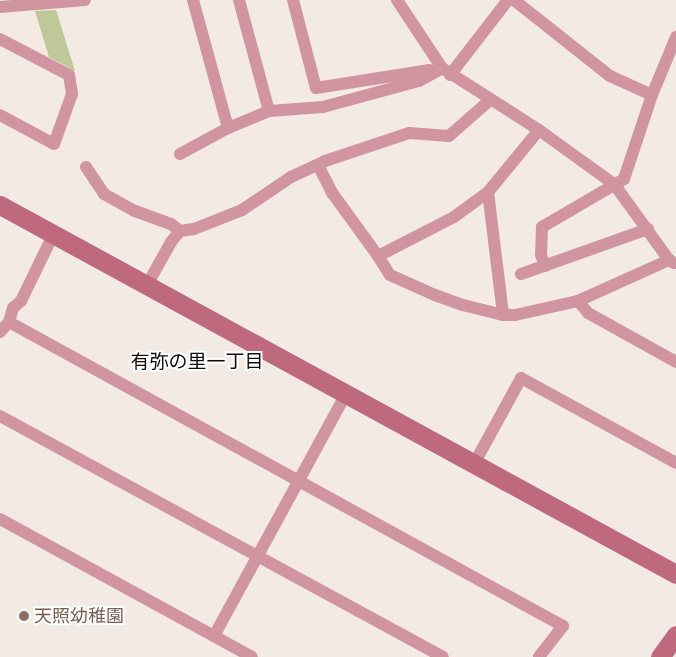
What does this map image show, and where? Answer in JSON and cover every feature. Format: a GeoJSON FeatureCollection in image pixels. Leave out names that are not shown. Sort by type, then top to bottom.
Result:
{"type":"FeatureCollection","features":[{"type":"Feature","properties":{"kind":"street"},"geometry":{"type":"LineString","coordinates":[[0,7],[85,0]]}},
{"type":"Feature","properties":{"kind":"street"},"geometry":{"type":"LineString","coordinates":[[193,0],[228,128]]}},
{"type":"Feature","properties":{"kind":"street"},"geometry":{"type":"LineString","coordinates":[[239,0],[268,111]]}},
{"type":"Feature","properties":{"kind":"street"},"geometry":{"type":"LineString","coordinates":[[293,0],[316,88],[446,72]]}},
{"type":"Feature","properties":{"kind":"street"},"geometry":{"type":"LineString","coordinates":[[318,165],[333,194],[390,275],[435,295],[502,315],[530,313],[578,301],[672,262],[614,184],[539,130],[446,72],[397,0]]}},
{"type":"Feature","properties":{"kind":"street"},"geometry":{"type":"LineString","coordinates":[[180,154],[228,128],[268,111],[323,106],[446,72],[508,0]]}},
{"type":"Feature","properties":{"kind":"street"},"geometry":{"type":"LineString","coordinates":[[514,0],[610,76],[652,96]]}},
{"type":"Feature","properties":{"kind":"street"},"geometry":{"type":"LineString","coordinates":[[545,266],[541,255],[542,227],[624,179],[652,96],[676,37]]}},
{"type":"Feature","properties":{"kind":"street"},"geometry":{"type":"LineString","coordinates":[[0,39],[69,75],[72,94],[54,144],[0,115]]}},
{"type":"Feature","properties":{"kind":"street"},"geometry":{"type":"LineString","coordinates":[[147,285],[171,242],[180,231],[194,229],[242,210],[291,176],[318,165],[409,133],[449,136],[490,100]]}},
{"type":"Feature","properties":{"kind":"street"},"geometry":{"type":"LineString","coordinates":[[378,256],[454,217],[488,192],[539,130]]}},
{"type":"Feature","properties":{"kind":"street"},"geometry":{"type":"LineString","coordinates":[[86,167],[104,194],[135,211],[171,224],[180,231]]}},
{"type":"Feature","properties":{"kind":"street"},"geometry":{"type":"LineString","coordinates":[[488,192],[502,315]]}},
{"type":"Feature","properties":{"kind":"street"},"geometry":{"type":"LineString","coordinates":[[0,206],[676,574]]}},
{"type":"Feature","properties":{"kind":"street"},"geometry":{"type":"LineString","coordinates":[[521,274],[648,229]]}},
{"type":"Feature","properties":{"kind":"street"},"geometry":{"type":"LineString","coordinates":[[53,234],[21,301],[13,308],[5,327],[300,480],[563,626],[539,657]]}},
{"type":"Feature","properties":{"kind":"street"},"geometry":{"type":"LineString","coordinates":[[578,301],[588,314],[676,362]]}},
{"type":"Feature","properties":{"kind":"street"},"geometry":{"type":"LineString","coordinates":[[474,464],[521,378],[676,463]]}},
{"type":"Feature","properties":{"kind":"street"},"geometry":{"type":"LineString","coordinates":[[214,636],[346,394]]}},
{"type":"Feature","properties":{"kind":"street"},"geometry":{"type":"LineString","coordinates":[[0,416],[443,657]]}},
{"type":"Feature","properties":{"kind":"street"},"geometry":{"type":"LineString","coordinates":[[0,518],[252,657]]}},
{"type":"Feature","properties":{"kind":"street"},"geometry":{"type":"LineString","coordinates":[[660,657],[676,636]]}},
{"type":"Feature","properties":{"kind":"green space"},"geometry":{"type":"Polygon","coordinates":[[[56,10],[75,71],[49,57],[35,11],[56,10]]]}},
{"type":"Feature","properties":{"kind":"place","name":"天照幼稚園"},"geometry":{"type":"Point","coordinates":[24,616]}},
{"type":"Feature","properties":{"kind":"district","name":"有弥の里一丁目"},"geometry":{"type":"Point","coordinates":[197,362]}}]}
